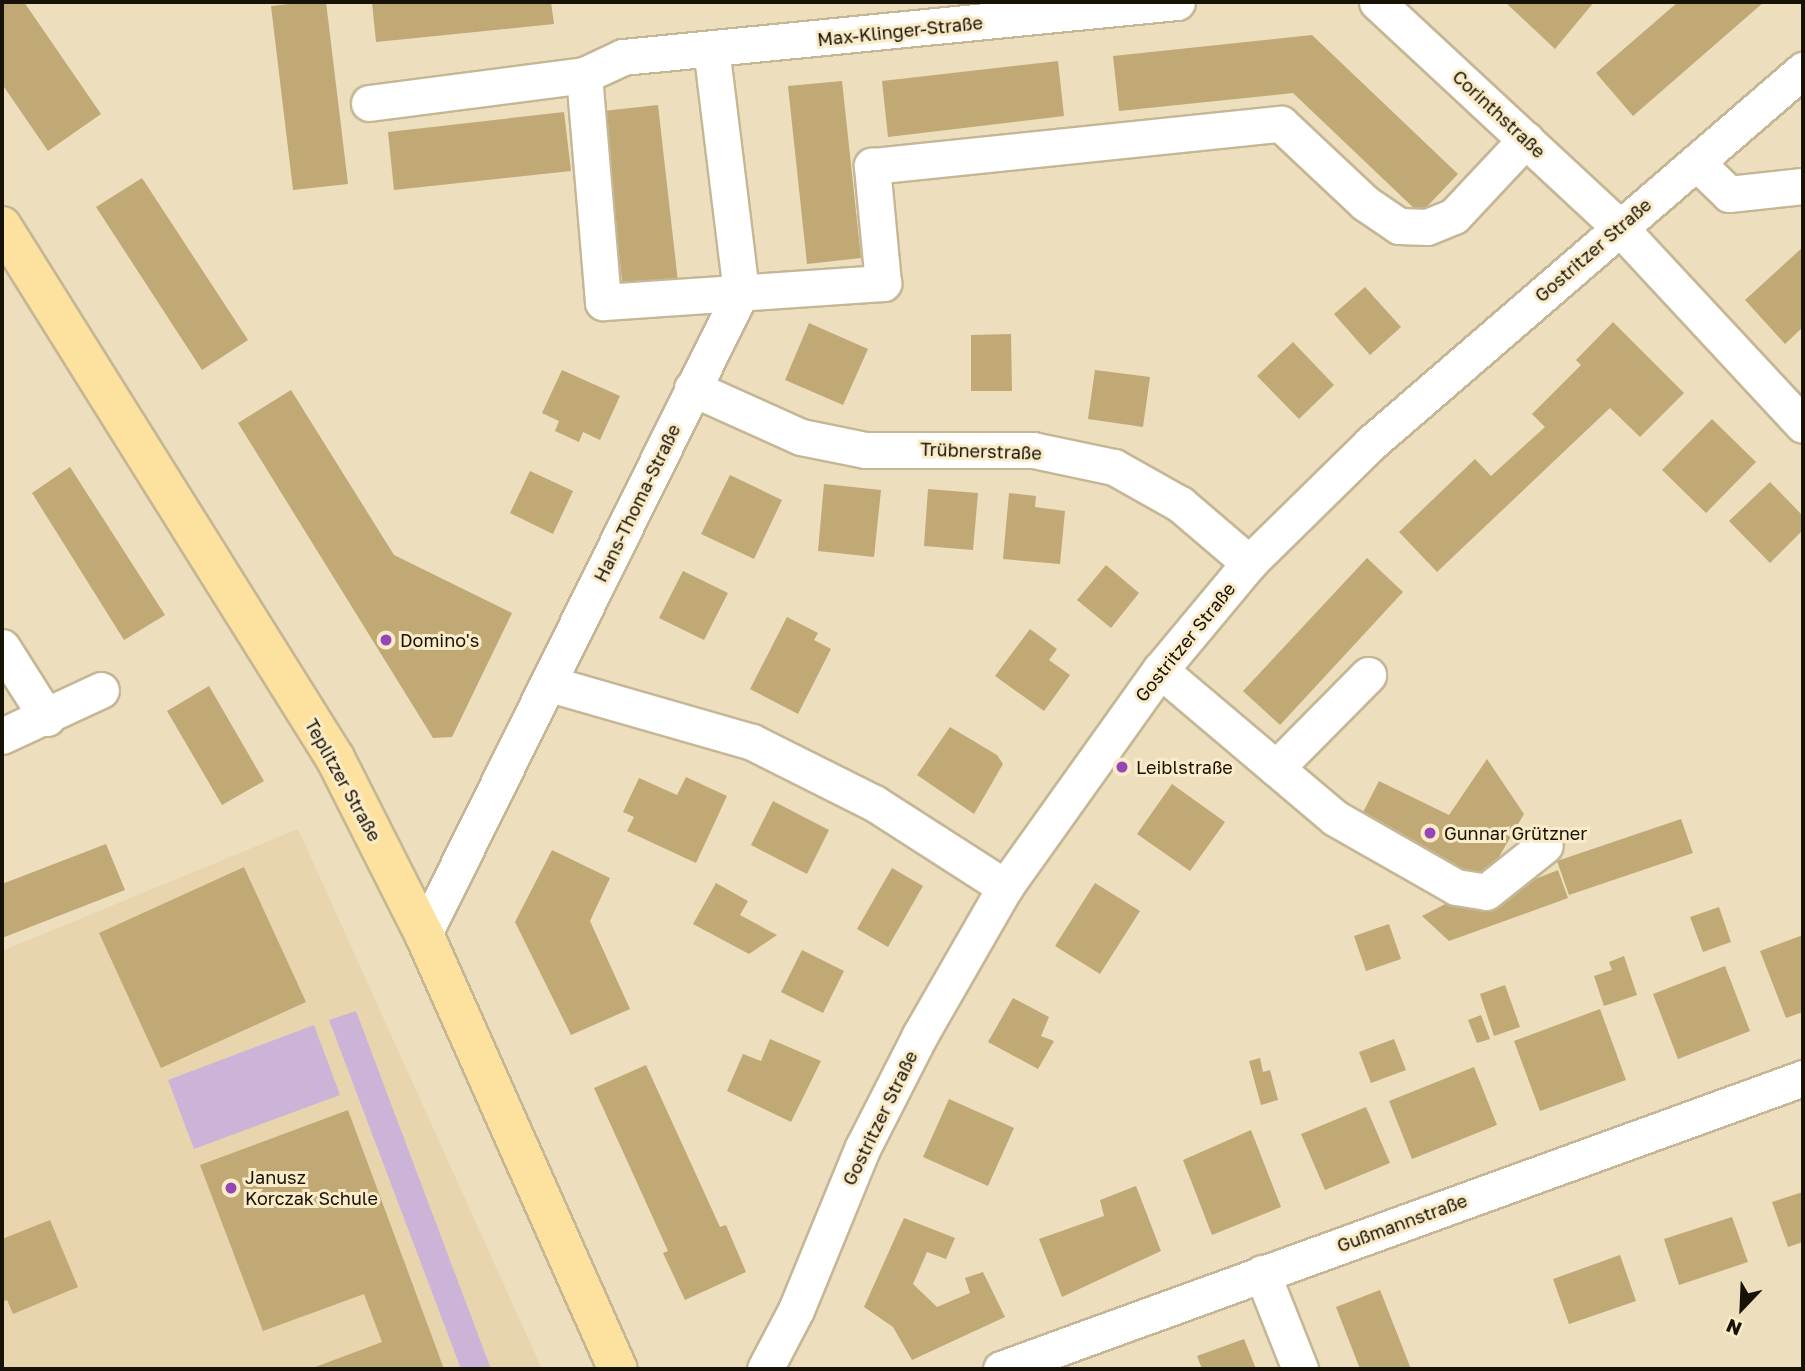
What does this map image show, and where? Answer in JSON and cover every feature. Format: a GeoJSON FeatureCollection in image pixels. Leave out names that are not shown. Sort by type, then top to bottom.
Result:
{"type":"FeatureCollection","features":[{"type":"Feature","properties":{"kind":"main road","name":"Teplitzer Straße"},"geometry":{"type":"LineString","coordinates":[[2,228],[335,758],[424,934],[618,1369]]}},
{"type":"Feature","properties":{"kind":"street","name":"Max-Klinger-Straße"},"geometry":{"type":"LineString","coordinates":[[369,103],[584,75],[623,57],[1177,2]]}},
{"type":"Feature","properties":{"kind":"street","name":"Corinthstraße"},"geometry":{"type":"LineString","coordinates":[[1377,2],[1619,227],[1803,425]]}},
{"type":"Feature","properties":{"kind":"street"},"geometry":{"type":"LineString","coordinates":[[711,49],[741,292]]}},
{"type":"Feature","properties":{"kind":"street","name":"Gostritzer Straße"},"geometry":{"type":"LineString","coordinates":[[765,1369],[796,1310],[863,1147],[920,1035],[1005,887],[1160,670],[1249,563],[1371,443],[1803,70]]}},
{"type":"Feature","properties":{"kind":"street"},"geometry":{"type":"LineString","coordinates":[[584,75],[603,302],[883,283],[872,166],[1281,124],[1366,203],[1399,226],[1427,227],[1454,216],[1526,139]]}},
{"type":"Feature","properties":{"kind":"street"},"geometry":{"type":"LineString","coordinates":[[1696,162],[1729,194],[1803,186]]}},
{"type":"Feature","properties":{"kind":"street","name":"Hans-Thoma-Straße"},"geometry":{"type":"LineString","coordinates":[[424,934],[550,684],[741,292]]}},
{"type":"Feature","properties":{"kind":"street","name":"Trübnerstraße"},"geometry":{"type":"LineString","coordinates":[[692,388],[801,437],[866,450],[1033,450],[1114,467],[1180,504],[1249,563]]}},
{"type":"Feature","properties":{"kind":"street"},"geometry":{"type":"LineString","coordinates":[[2,647],[47,718]]}},
{"type":"Feature","properties":{"kind":"street"},"geometry":{"type":"LineString","coordinates":[[1160,670],[1335,818],[1456,887],[1486,892],[1545,845]]}},
{"type":"Feature","properties":{"kind":"street"},"geometry":{"type":"LineString","coordinates":[[1276,768],[1368,675]]}},
{"type":"Feature","properties":{"kind":"street"},"geometry":{"type":"LineString","coordinates":[[550,684],[752,742],[874,803],[1005,887]]}},
{"type":"Feature","properties":{"kind":"street"},"geometry":{"type":"LineString","coordinates":[[2,736],[47,718],[101,690]]}},
{"type":"Feature","properties":{"kind":"street","name":"Gußmannstraße"},"geometry":{"type":"LineString","coordinates":[[1013,1367],[1262,1273],[1803,1078]]}},
{"type":"Feature","properties":{"kind":"street"},"geometry":{"type":"LineString","coordinates":[[1262,1273],[1300,1369]]}},
{"type":"Feature","properties":{"kind":"shaded area","name":"Janusz Korczak Schule"},"geometry":{"type":"Polygon","coordinates":[[[298,829],[542,1369],[2,1369],[2,951],[298,829]]]}},
{"type":"Feature","properties":{"kind":"shaded area"},"geometry":{"type":"Polygon","coordinates":[[[356,1011],[491,1369],[461,1369],[329,1020],[356,1011]]]}},
{"type":"Feature","properties":{"kind":"shaded area"},"geometry":{"type":"Polygon","coordinates":[[[314,1025],[340,1095],[194,1149],[168,1080],[314,1025]]]}},
{"type":"Feature","properties":{"kind":"building"},"geometry":{"type":"Polygon","coordinates":[[[2,2],[24,2],[101,114],[48,151],[2,84],[2,2]]]}},
{"type":"Feature","properties":{"kind":"building"},"geometry":{"type":"Polygon","coordinates":[[[326,2],[348,184],[293,190],[271,6],[326,2]]]}},
{"type":"Feature","properties":{"kind":"building"},"geometry":{"type":"Polygon","coordinates":[[[372,2],[551,2],[554,24],[376,42],[372,2]]]}},
{"type":"Feature","properties":{"kind":"building"},"geometry":{"type":"Polygon","coordinates":[[[1505,2],[1594,2],[1555,49],[1505,2]]]}},
{"type":"Feature","properties":{"kind":"building"},"geometry":{"type":"Polygon","coordinates":[[[1678,2],[1764,2],[1633,116],[1596,73],[1678,2]]]}},
{"type":"Feature","properties":{"kind":"building"},"geometry":{"type":"Polygon","coordinates":[[[1312,35],[1458,174],[1420,214],[1293,93],[1119,111],[1113,56],[1312,35]]]}},
{"type":"Feature","properties":{"kind":"building"},"geometry":{"type":"Polygon","coordinates":[[[1058,61],[1064,116],[888,137],[882,81],[1058,61]]]}},
{"type":"Feature","properties":{"kind":"building"},"geometry":{"type":"Polygon","coordinates":[[[842,81],[861,258],[807,264],[788,86],[842,81]]]}},
{"type":"Feature","properties":{"kind":"building"},"geometry":{"type":"Polygon","coordinates":[[[658,105],[678,282],[623,289],[603,111],[658,105]]]}},
{"type":"Feature","properties":{"kind":"building"},"geometry":{"type":"Polygon","coordinates":[[[564,112],[571,171],[394,190],[388,132],[564,112]]]}},
{"type":"Feature","properties":{"kind":"building"},"geometry":{"type":"Polygon","coordinates":[[[142,178],[248,340],[202,370],[96,207],[142,178]]]}},
{"type":"Feature","properties":{"kind":"building"},"geometry":{"type":"Polygon","coordinates":[[[1803,247],[1803,327],[1785,344],[1745,300],[1803,247]]]}},
{"type":"Feature","properties":{"kind":"building"},"geometry":{"type":"Polygon","coordinates":[[[1365,287],[1401,327],[1370,355],[1334,314],[1365,287]]]}},
{"type":"Feature","properties":{"kind":"building"},"geometry":{"type":"Polygon","coordinates":[[[1613,322],[1684,393],[1640,437],[1610,408],[1437,572],[1399,532],[1475,459],[1491,476],[1545,427],[1532,414],[1581,365],[1576,360],[1613,322]]]}},
{"type":"Feature","properties":{"kind":"building"},"geometry":{"type":"Polygon","coordinates":[[[809,323],[868,349],[843,405],[785,380],[809,323]]]}},
{"type":"Feature","properties":{"kind":"building"},"geometry":{"type":"Polygon","coordinates":[[[1011,334],[1012,391],[971,391],[971,335],[1011,334]]]}},
{"type":"Feature","properties":{"kind":"building"},"geometry":{"type":"Polygon","coordinates":[[[1293,342],[1334,385],[1299,419],[1257,376],[1293,342]]]}},
{"type":"Feature","properties":{"kind":"building"},"geometry":{"type":"Polygon","coordinates":[[[562,370],[620,396],[600,440],[583,432],[579,442],[555,431],[559,421],[542,413],[562,370]]]}},
{"type":"Feature","properties":{"kind":"building"},"geometry":{"type":"Polygon","coordinates":[[[1095,370],[1150,377],[1143,427],[1088,419],[1095,370]]]}},
{"type":"Feature","properties":{"kind":"building"},"geometry":{"type":"Polygon","coordinates":[[[291,390],[394,555],[512,613],[452,737],[433,738],[238,423],[291,390]]]}},
{"type":"Feature","properties":{"kind":"building"},"geometry":{"type":"Polygon","coordinates":[[[1712,419],[1756,462],[1706,513],[1662,470],[1712,419]]]}},
{"type":"Feature","properties":{"kind":"building"},"geometry":{"type":"Polygon","coordinates":[[[70,467],[165,615],[124,640],[32,493],[70,467]]]}},
{"type":"Feature","properties":{"kind":"building"},"geometry":{"type":"Polygon","coordinates":[[[530,471],[573,491],[553,534],[510,513],[530,471]]]}},
{"type":"Feature","properties":{"kind":"building"},"geometry":{"type":"Polygon","coordinates":[[[730,475],[782,500],[754,559],[701,534],[730,475]]]}},
{"type":"Feature","properties":{"kind":"building"},"geometry":{"type":"Polygon","coordinates":[[[1770,482],[1803,516],[1803,530],[1770,563],[1729,521],[1770,482]]]}},
{"type":"Feature","properties":{"kind":"building"},"geometry":{"type":"Polygon","coordinates":[[[824,484],[881,490],[874,557],[818,551],[824,484]]]}},
{"type":"Feature","properties":{"kind":"building"},"geometry":{"type":"Polygon","coordinates":[[[928,489],[978,493],[973,550],[924,546],[928,489]]]}},
{"type":"Feature","properties":{"kind":"building"},"geometry":{"type":"Polygon","coordinates":[[[1009,493],[1036,496],[1035,507],[1065,511],[1060,564],[1003,559],[1009,493]]]}},
{"type":"Feature","properties":{"kind":"building"},"geometry":{"type":"Polygon","coordinates":[[[1367,558],[1403,592],[1280,725],[1243,691],[1367,558]]]}},
{"type":"Feature","properties":{"kind":"building"},"geometry":{"type":"Polygon","coordinates":[[[1106,565],[1139,593],[1111,628],[1077,600],[1106,565]]]}},
{"type":"Feature","properties":{"kind":"building"},"geometry":{"type":"Polygon","coordinates":[[[683,571],[728,593],[704,640],[659,618],[683,571]]]}},
{"type":"Feature","properties":{"kind":"building"},"geometry":{"type":"Polygon","coordinates":[[[787,617],[818,633],[814,640],[831,649],[798,714],[750,689],[787,617]]]}},
{"type":"Feature","properties":{"kind":"building"},"geometry":{"type":"Polygon","coordinates":[[[1030,629],[1057,649],[1049,660],[1070,675],[1044,711],[995,676],[1030,629]]]}},
{"type":"Feature","properties":{"kind":"building"},"geometry":{"type":"Polygon","coordinates":[[[209,686],[264,781],[222,805],[167,711],[209,686]]]}},
{"type":"Feature","properties":{"kind":"building"},"geometry":{"type":"Polygon","coordinates":[[[950,727],[997,755],[1003,764],[974,814],[917,775],[950,727]]]}},
{"type":"Feature","properties":{"kind":"building","name":"Gunnar Grützner"},"geometry":{"type":"Polygon","coordinates":[[[1487,759],[1524,814],[1482,886],[1357,824],[1379,781],[1449,815],[1487,759]]]}},
{"type":"Feature","properties":{"kind":"building"},"geometry":{"type":"Polygon","coordinates":[[[686,777],[727,796],[696,863],[627,831],[634,817],[623,812],[639,778],[677,795],[686,777]]]}},
{"type":"Feature","properties":{"kind":"building"},"geometry":{"type":"Polygon","coordinates":[[[1172,784],[1225,822],[1190,871],[1137,834],[1172,784]]]}},
{"type":"Feature","properties":{"kind":"building"},"geometry":{"type":"Polygon","coordinates":[[[773,801],[829,830],[807,874],[751,845],[773,801]]]}},
{"type":"Feature","properties":{"kind":"building"},"geometry":{"type":"Polygon","coordinates":[[[1681,819],[1693,853],[1569,895],[1557,861],[1681,819]]]}},
{"type":"Feature","properties":{"kind":"building"},"geometry":{"type":"Polygon","coordinates":[[[106,844],[125,890],[2,938],[2,884],[106,844]]]}},
{"type":"Feature","properties":{"kind":"building"},"geometry":{"type":"Polygon","coordinates":[[[552,850],[610,878],[590,921],[630,1009],[571,1035],[515,922],[552,850]]]}},
{"type":"Feature","properties":{"kind":"building"},"geometry":{"type":"Polygon","coordinates":[[[244,867],[306,1002],[161,1068],[99,933],[244,867]]]}},
{"type":"Feature","properties":{"kind":"building"},"geometry":{"type":"Polygon","coordinates":[[[892,868],[923,886],[888,947],[857,929],[892,868]]]}},
{"type":"Feature","properties":{"kind":"building"},"geometry":{"type":"Polygon","coordinates":[[[1558,870],[1568,898],[1449,941],[1422,916],[1453,900],[1463,908],[1558,870]]]}},
{"type":"Feature","properties":{"kind":"building"},"geometry":{"type":"Polygon","coordinates":[[[716,883],[748,901],[740,915],[777,935],[749,954],[693,924],[716,883]]]}},
{"type":"Feature","properties":{"kind":"building"},"geometry":{"type":"Polygon","coordinates":[[[1095,883],[1140,911],[1100,974],[1055,946],[1095,883]]]}},
{"type":"Feature","properties":{"kind":"building"},"geometry":{"type":"Polygon","coordinates":[[[1719,907],[1731,942],[1703,952],[1690,917],[1719,907]]]}},
{"type":"Feature","properties":{"kind":"building"},"geometry":{"type":"Polygon","coordinates":[[[1389,924],[1401,959],[1366,971],[1354,936],[1389,924]]]}},
{"type":"Feature","properties":{"kind":"building"},"geometry":{"type":"Polygon","coordinates":[[[1803,935],[1803,1012],[1786,1018],[1760,951],[1803,935]]]}},
{"type":"Feature","properties":{"kind":"building"},"geometry":{"type":"Polygon","coordinates":[[[802,950],[844,971],[823,1013],[781,992],[802,950]]]}},
{"type":"Feature","properties":{"kind":"building"},"geometry":{"type":"Polygon","coordinates":[[[1624,956],[1637,995],[1604,1006],[1594,976],[1612,970],[1609,962],[1624,956]]]}},
{"type":"Feature","properties":{"kind":"building"},"geometry":{"type":"Polygon","coordinates":[[[1725,966],[1750,1031],[1678,1059],[1653,994],[1725,966]]]}},
{"type":"Feature","properties":{"kind":"building"},"geometry":{"type":"Polygon","coordinates":[[[1505,985],[1520,1027],[1494,1036],[1480,994],[1505,985]]]}},
{"type":"Feature","properties":{"kind":"building"},"geometry":{"type":"Polygon","coordinates":[[[1013,998],[1049,1017],[1041,1036],[1054,1041],[1038,1069],[988,1042],[1013,998]]]}},
{"type":"Feature","properties":{"kind":"building"},"geometry":{"type":"Polygon","coordinates":[[[1600,1009],[1626,1080],[1540,1111],[1514,1041],[1600,1009]]]}},
{"type":"Feature","properties":{"kind":"building"},"geometry":{"type":"Polygon","coordinates":[[[1481,1015],[1490,1039],[1477,1043],[1468,1020],[1481,1015]]]}},
{"type":"Feature","properties":{"kind":"building"},"geometry":{"type":"Polygon","coordinates":[[[770,1039],[821,1061],[791,1122],[727,1091],[743,1054],[761,1061],[770,1039]]]}},
{"type":"Feature","properties":{"kind":"building"},"geometry":{"type":"Polygon","coordinates":[[[1394,1039],[1406,1070],[1371,1083],[1359,1052],[1394,1039]]]}},
{"type":"Feature","properties":{"kind":"building"},"geometry":{"type":"Polygon","coordinates":[[[1260,1058],[1263,1072],[1270,1070],[1278,1100],[1261,1105],[1249,1061],[1260,1058]]]}},
{"type":"Feature","properties":{"kind":"building"},"geometry":{"type":"Polygon","coordinates":[[[646,1065],[720,1227],[726,1225],[746,1272],[685,1300],[663,1253],[668,1251],[594,1088],[646,1065]]]}},
{"type":"Feature","properties":{"kind":"building"},"geometry":{"type":"Polygon","coordinates":[[[1474,1067],[1497,1125],[1412,1159],[1389,1101],[1474,1067]]]}},
{"type":"Feature","properties":{"kind":"building"},"geometry":{"type":"Polygon","coordinates":[[[949,1099],[1014,1128],[988,1186],[923,1157],[949,1099]]]}},
{"type":"Feature","properties":{"kind":"building"},"geometry":{"type":"Polygon","coordinates":[[[1366,1107],[1390,1163],[1325,1190],[1301,1134],[1366,1107]]]}},
{"type":"Feature","properties":{"kind":"building"},"geometry":{"type":"Polygon","coordinates":[[[348,1110],[444,1369],[310,1369],[382,1342],[364,1294],[263,1331],[200,1165],[348,1110]]]}},
{"type":"Feature","properties":{"kind":"building"},"geometry":{"type":"Polygon","coordinates":[[[1251,1130],[1281,1207],[1212,1235],[1183,1160],[1251,1130]]]}},
{"type":"Feature","properties":{"kind":"building"},"geometry":{"type":"Polygon","coordinates":[[[1136,1186],[1161,1251],[1062,1297],[1039,1239],[1104,1216],[1100,1200],[1136,1186]]]}},
{"type":"Feature","properties":{"kind":"building"},"geometry":{"type":"Polygon","coordinates":[[[1803,1192],[1803,1242],[1788,1247],[1772,1202],[1803,1192]]]}},
{"type":"Feature","properties":{"kind":"building"},"geometry":{"type":"Polygon","coordinates":[[[1732,1217],[1748,1262],[1679,1285],[1664,1239],[1732,1217]]]}},
{"type":"Feature","properties":{"kind":"building"},"geometry":{"type":"Polygon","coordinates":[[[904,1218],[955,1238],[946,1259],[927,1252],[913,1284],[937,1307],[970,1293],[965,1278],[983,1272],[1005,1317],[912,1360],[893,1327],[864,1307],[904,1218]]]}},
{"type":"Feature","properties":{"kind":"building"},"geometry":{"type":"Polygon","coordinates":[[[50,1220],[78,1287],[13,1314],[7,1300],[2,1302],[2,1239],[50,1220]]]}},
{"type":"Feature","properties":{"kind":"building"},"geometry":{"type":"Polygon","coordinates":[[[1620,1255],[1636,1301],[1569,1324],[1553,1279],[1620,1255]]]}},
{"type":"Feature","properties":{"kind":"building"},"geometry":{"type":"Polygon","coordinates":[[[1380,1290],[1411,1369],[1360,1369],[1336,1307],[1380,1290]]]}},
{"type":"Feature","properties":{"kind":"building"},"geometry":{"type":"Polygon","coordinates":[[[1244,1339],[1256,1369],[1202,1369],[1197,1356],[1244,1339]]]}},
{"type":"Feature","properties":{"kind":"place","name":"Domino's"},"geometry":{"type":"Point","coordinates":[386,640]}},
{"type":"Feature","properties":{"kind":"place","name":"Leiblstraße"},"geometry":{"type":"Point","coordinates":[1122,767]}},
{"type":"Feature","properties":{"kind":"place","name":"Gunnar Grützner"},"geometry":{"type":"Point","coordinates":[1430,833]}},
{"type":"Feature","properties":{"kind":"place","name":"Janusz Korczak Schule"},"geometry":{"type":"Point","coordinates":[231,1188]}}]}
